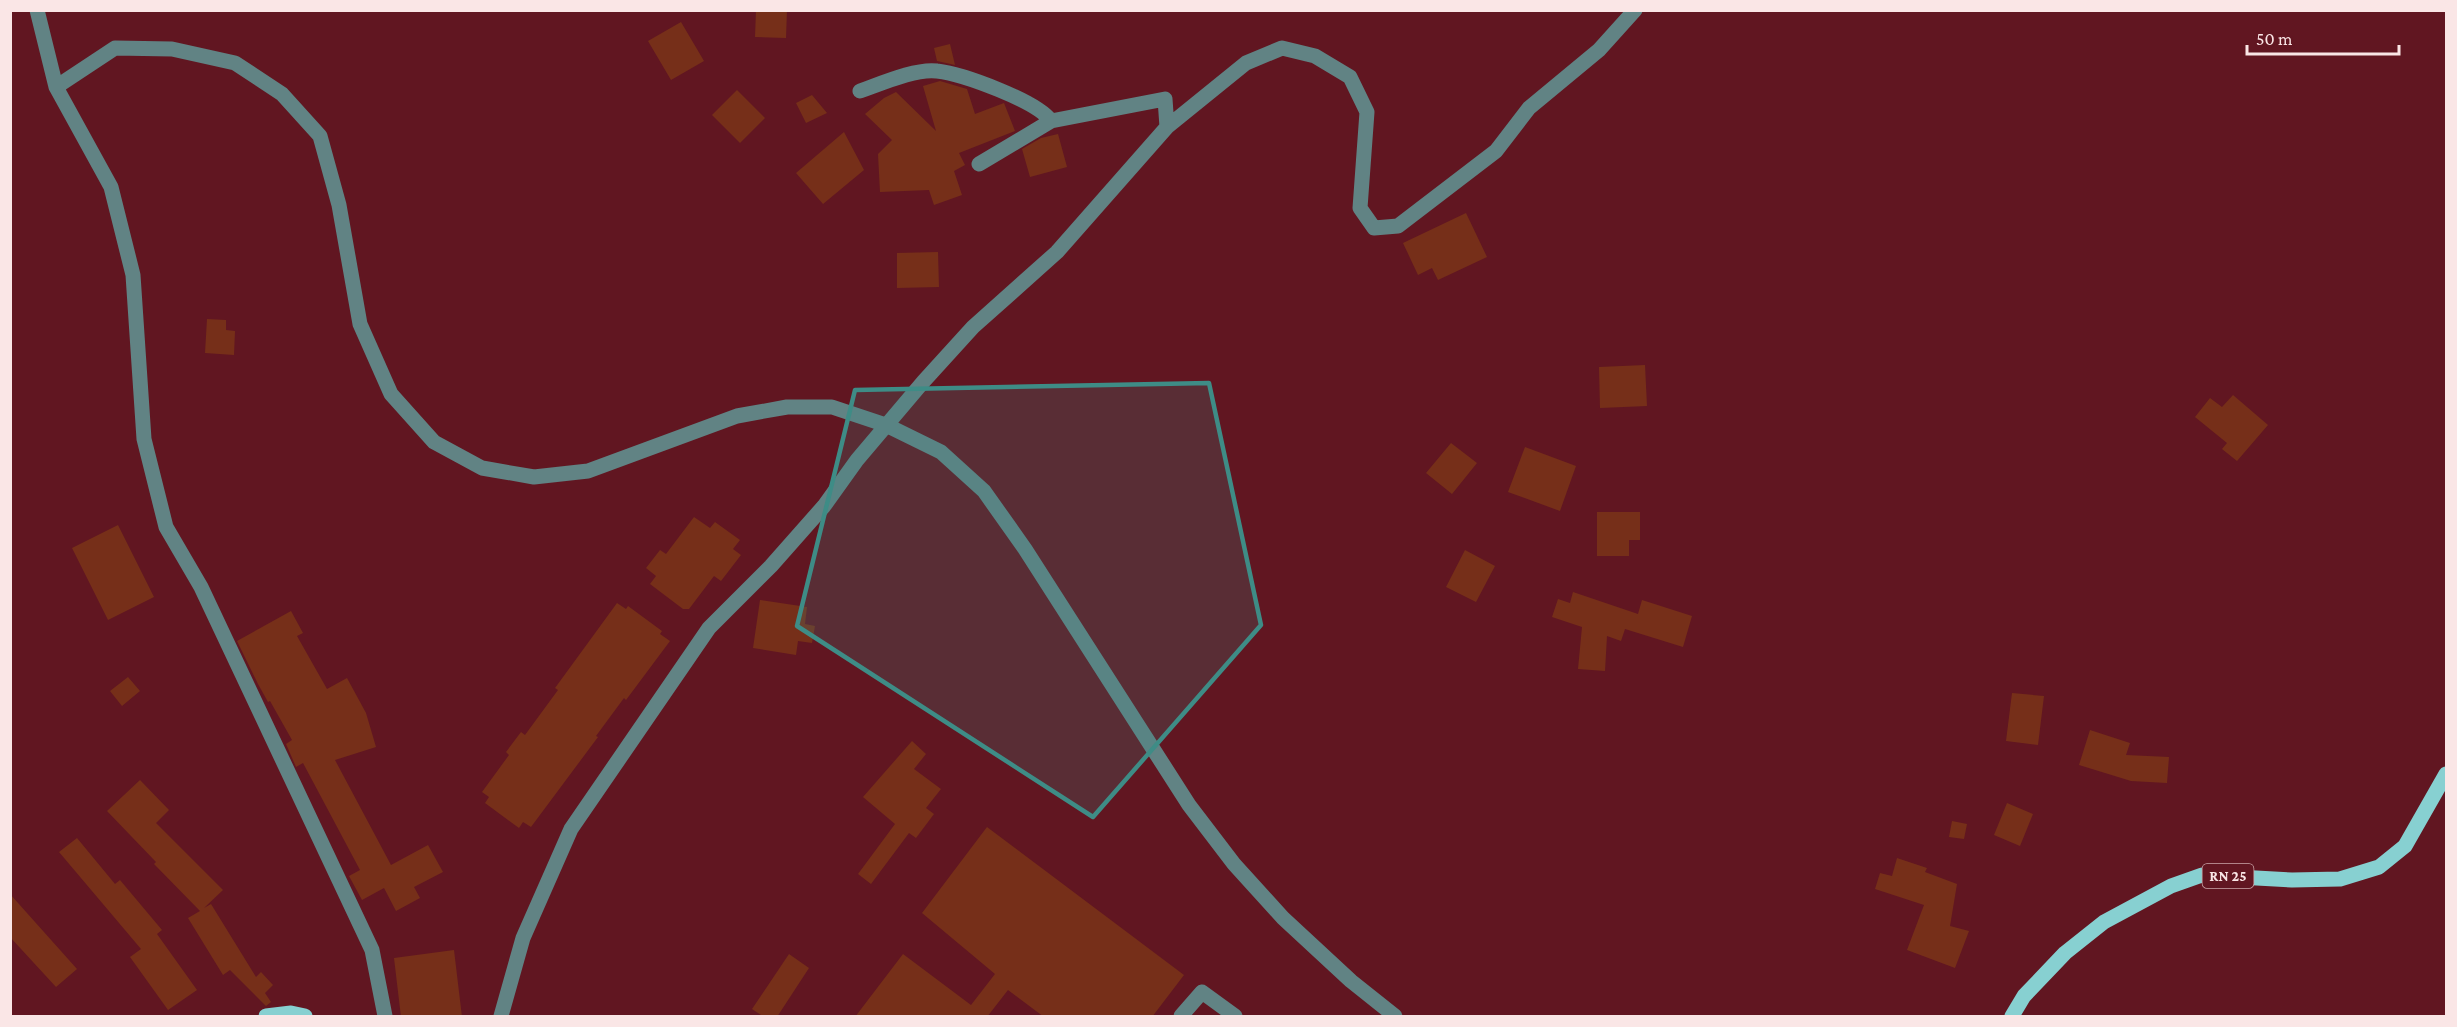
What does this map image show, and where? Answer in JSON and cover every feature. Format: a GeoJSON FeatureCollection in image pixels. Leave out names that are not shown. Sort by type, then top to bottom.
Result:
{"type":"FeatureCollection","features":[{"type":"Feature","properties":{"kind":"main road","name":"RN 25"},"geometry":{"type":"LineString","coordinates":[[2012,1017],[2024,996],[2065,953],[2104,922],[2171,886],[2202,875],[2292,880],[2340,879],[2379,867],[2404,846],[2446,774]]}},
{"type":"Feature","properties":{"kind":"main road"},"geometry":{"type":"LineString","coordinates":[[266,1017],[291,1013],[305,1017]]}},
{"type":"Feature","properties":{"kind":"street"},"geometry":{"type":"LineString","coordinates":[[37,10],[56,87],[111,187],[117,209],[133,275],[144,439],[166,527],[201,586],[372,950],[385,1017]]}},
{"type":"Feature","properties":{"kind":"street"},"geometry":{"type":"LineString","coordinates":[[501,1017],[524,938],[571,829],[709,628],[771,566],[824,507],[857,460],[973,327],[1057,252],[1167,126],[1246,63],[1282,48],[1315,56],[1350,77],[1367,112],[1360,208],[1374,228],[1398,226],[1496,151],[1529,108],[1599,50],[1635,10]]}},
{"type":"Feature","properties":{"kind":"street"},"geometry":{"type":"LineString","coordinates":[[56,87],[115,48],[172,49],[235,63],[282,94],[320,136],[339,205],[360,324],[391,394],[434,442],[482,468],[534,477],[588,471],[737,416],[786,407],[832,407],[886,425],[941,452],[984,491],[1025,549],[1189,805],[1234,864],[1282,918],[1351,981],[1395,1017]]}},
{"type":"Feature","properties":{"kind":"street"},"geometry":{"type":"LineString","coordinates":[[861,91],[897,78],[935,70],[968,79],[1013,97],[1045,113],[1051,121]]}},
{"type":"Feature","properties":{"kind":"street"},"geometry":{"type":"LineString","coordinates":[[979,164],[1051,121],[1165,99],[1167,126]]}},
{"type":"Feature","properties":{"kind":"street"},"geometry":{"type":"LineString","coordinates":[[1181,1017],[1202,992],[1235,1017]]}},
{"type":"Feature","properties":{"kind":"highlighted area"},"geometry":{"type":"Polygon","coordinates":[[[1209,383],[1261,625],[1093,817],[797,626],[855,390],[1209,383]]]}},
{"type":"Feature","properties":{"kind":"building"},"geometry":{"type":"Polygon","coordinates":[[[756,10],[787,10],[786,38],[755,37],[756,10]]]}},
{"type":"Feature","properties":{"kind":"building"},"geometry":{"type":"Polygon","coordinates":[[[681,22],[704,61],[671,80],[648,41],[681,22]]]}},
{"type":"Feature","properties":{"kind":"building"},"geometry":{"type":"Polygon","coordinates":[[[950,44],[955,65],[937,61],[934,48],[950,44]]]}},
{"type":"Feature","properties":{"kind":"building"},"geometry":{"type":"Polygon","coordinates":[[[940,81],[967,89],[975,114],[1004,103],[1015,131],[959,153],[965,165],[954,171],[962,195],[934,205],[929,190],[880,192],[878,154],[892,140],[865,114],[884,98],[896,92],[936,131],[923,86],[940,81]]]}},
{"type":"Feature","properties":{"kind":"building"},"geometry":{"type":"Polygon","coordinates":[[[737,90],[765,118],[740,143],[712,115],[737,90]]]}},
{"type":"Feature","properties":{"kind":"building"},"geometry":{"type":"Polygon","coordinates":[[[812,95],[827,113],[806,123],[796,103],[812,95]]]}},
{"type":"Feature","properties":{"kind":"building"},"geometry":{"type":"Polygon","coordinates":[[[844,132],[864,170],[823,204],[796,173],[844,132]]]}},
{"type":"Feature","properties":{"kind":"building"},"geometry":{"type":"Polygon","coordinates":[[[1058,134],[1067,167],[1030,177],[1022,149],[1041,138],[1058,134]]]}},
{"type":"Feature","properties":{"kind":"building"},"geometry":{"type":"Polygon","coordinates":[[[1466,213],[1487,257],[1438,280],[1432,268],[1418,275],[1403,243],[1466,213]]]}},
{"type":"Feature","properties":{"kind":"building"},"geometry":{"type":"Polygon","coordinates":[[[938,252],[939,287],[897,288],[897,253],[938,252]]]}},
{"type":"Feature","properties":{"kind":"building"},"geometry":{"type":"Polygon","coordinates":[[[207,319],[226,320],[226,330],[235,331],[234,355],[205,353],[207,319]]]}},
{"type":"Feature","properties":{"kind":"building"},"geometry":{"type":"Polygon","coordinates":[[[1645,365],[1647,406],[1600,408],[1599,367],[1645,365]]]}},
{"type":"Feature","properties":{"kind":"building"},"geometry":{"type":"Polygon","coordinates":[[[2233,395],[2268,425],[2237,461],[2222,449],[2227,443],[2195,417],[2210,398],[2222,407],[2233,395]]]}},
{"type":"Feature","properties":{"kind":"building"},"geometry":{"type":"Polygon","coordinates":[[[1451,443],[1477,463],[1452,494],[1426,473],[1451,443]]]}},
{"type":"Feature","properties":{"kind":"building"},"geometry":{"type":"Polygon","coordinates":[[[1525,447],[1576,466],[1560,511],[1508,492],[1525,447]]]}},
{"type":"Feature","properties":{"kind":"building"},"geometry":{"type":"Polygon","coordinates":[[[1597,512],[1640,512],[1640,540],[1629,540],[1629,556],[1597,556],[1597,512]]]}},
{"type":"Feature","properties":{"kind":"building"},"geometry":{"type":"Polygon","coordinates":[[[694,517],[710,528],[715,522],[740,540],[733,549],[741,555],[721,581],[714,576],[689,609],[683,609],[650,584],[656,576],[646,568],[660,550],[666,554],[694,517]]]}},
{"type":"Feature","properties":{"kind":"building"},"geometry":{"type":"Polygon","coordinates":[[[118,525],[154,597],[108,620],[72,548],[118,525]]]}},
{"type":"Feature","properties":{"kind":"building"},"geometry":{"type":"Polygon","coordinates":[[[1465,550],[1495,566],[1476,602],[1446,587],[1465,550]]]}},
{"type":"Feature","properties":{"kind":"building"},"geometry":{"type":"Polygon","coordinates":[[[1573,592],[1638,614],[1642,600],[1692,616],[1683,647],[1625,629],[1621,641],[1607,636],[1605,671],[1578,669],[1582,627],[1552,617],[1558,599],[1570,603],[1573,592]]]}},
{"type":"Feature","properties":{"kind":"building"},"geometry":{"type":"Polygon","coordinates":[[[760,600],[807,607],[805,624],[815,626],[812,643],[798,641],[796,655],[753,648],[760,600]]]}},
{"type":"Feature","properties":{"kind":"building"},"geometry":{"type":"Polygon","coordinates":[[[617,603],[626,609],[628,606],[662,631],[660,634],[670,641],[626,700],[624,698],[531,827],[523,822],[519,828],[485,803],[489,797],[482,792],[509,755],[506,752],[521,732],[525,735],[558,690],[555,688],[617,603]]]}},
{"type":"Feature","properties":{"kind":"building"},"geometry":{"type":"Polygon","coordinates":[[[291,611],[303,633],[297,636],[327,689],[347,678],[366,713],[376,747],[335,760],[391,865],[428,845],[443,872],[414,887],[420,898],[396,911],[384,888],[362,900],[349,876],[360,870],[303,763],[296,767],[286,744],[292,740],[258,684],[237,641],[291,611]]]}},
{"type":"Feature","properties":{"kind":"building"},"geometry":{"type":"Polygon","coordinates":[[[128,677],[140,691],[122,706],[110,691],[128,677]]]}},
{"type":"Feature","properties":{"kind":"building"},"geometry":{"type":"Polygon","coordinates":[[[2012,693],[2044,696],[2038,745],[2006,741],[2012,693]]]}},
{"type":"Feature","properties":{"kind":"building"},"geometry":{"type":"Polygon","coordinates":[[[2090,730],[2130,743],[2126,755],[2169,757],[2167,783],[2131,781],[2079,765],[2090,730]]]}},
{"type":"Feature","properties":{"kind":"building"},"geometry":{"type":"Polygon","coordinates":[[[912,741],[926,754],[914,769],[941,789],[926,808],[934,814],[916,838],[909,833],[871,884],[858,874],[895,824],[863,797],[912,741]]]}},
{"type":"Feature","properties":{"kind":"building"},"geometry":{"type":"Polygon","coordinates":[[[140,780],[169,810],[156,823],[223,890],[204,908],[211,904],[256,977],[261,972],[273,985],[265,993],[271,1002],[266,1006],[230,970],[223,975],[188,918],[200,911],[107,811],[140,780]]]}},
{"type":"Feature","properties":{"kind":"building"},"geometry":{"type":"Polygon","coordinates":[[[2007,803],[2033,814],[2020,846],[1994,835],[2007,803]]]}},
{"type":"Feature","properties":{"kind":"building"},"geometry":{"type":"Polygon","coordinates":[[[1952,821],[1967,824],[1964,839],[1949,837],[1952,821]]]}},
{"type":"Feature","properties":{"kind":"building"},"geometry":{"type":"Polygon","coordinates":[[[987,827],[1184,975],[1152,1017],[1044,1017],[1008,990],[987,1017],[855,1017],[903,954],[971,1005],[995,974],[922,913],[987,827]]]}},
{"type":"Feature","properties":{"kind":"building"},"geometry":{"type":"Polygon","coordinates":[[[77,838],[115,884],[120,880],[162,930],[157,934],[197,990],[168,1010],[130,957],[141,949],[59,852],[77,838]]]}},
{"type":"Feature","properties":{"kind":"building"},"geometry":{"type":"Polygon","coordinates":[[[1897,858],[1927,868],[1925,872],[1957,884],[1950,926],[1969,931],[1955,968],[1907,950],[1924,905],[1875,889],[1880,873],[1892,876],[1897,858]]]}},
{"type":"Feature","properties":{"kind":"building"},"geometry":{"type":"Polygon","coordinates":[[[10,894],[77,969],[56,987],[10,937],[10,894]]]}},
{"type":"Feature","properties":{"kind":"building"},"geometry":{"type":"Polygon","coordinates":[[[454,950],[462,1017],[401,1017],[394,958],[454,950]]]}},
{"type":"Feature","properties":{"kind":"building"},"geometry":{"type":"Polygon","coordinates":[[[789,954],[809,968],[777,1017],[764,1017],[752,1009],[789,954]]]}}]}
